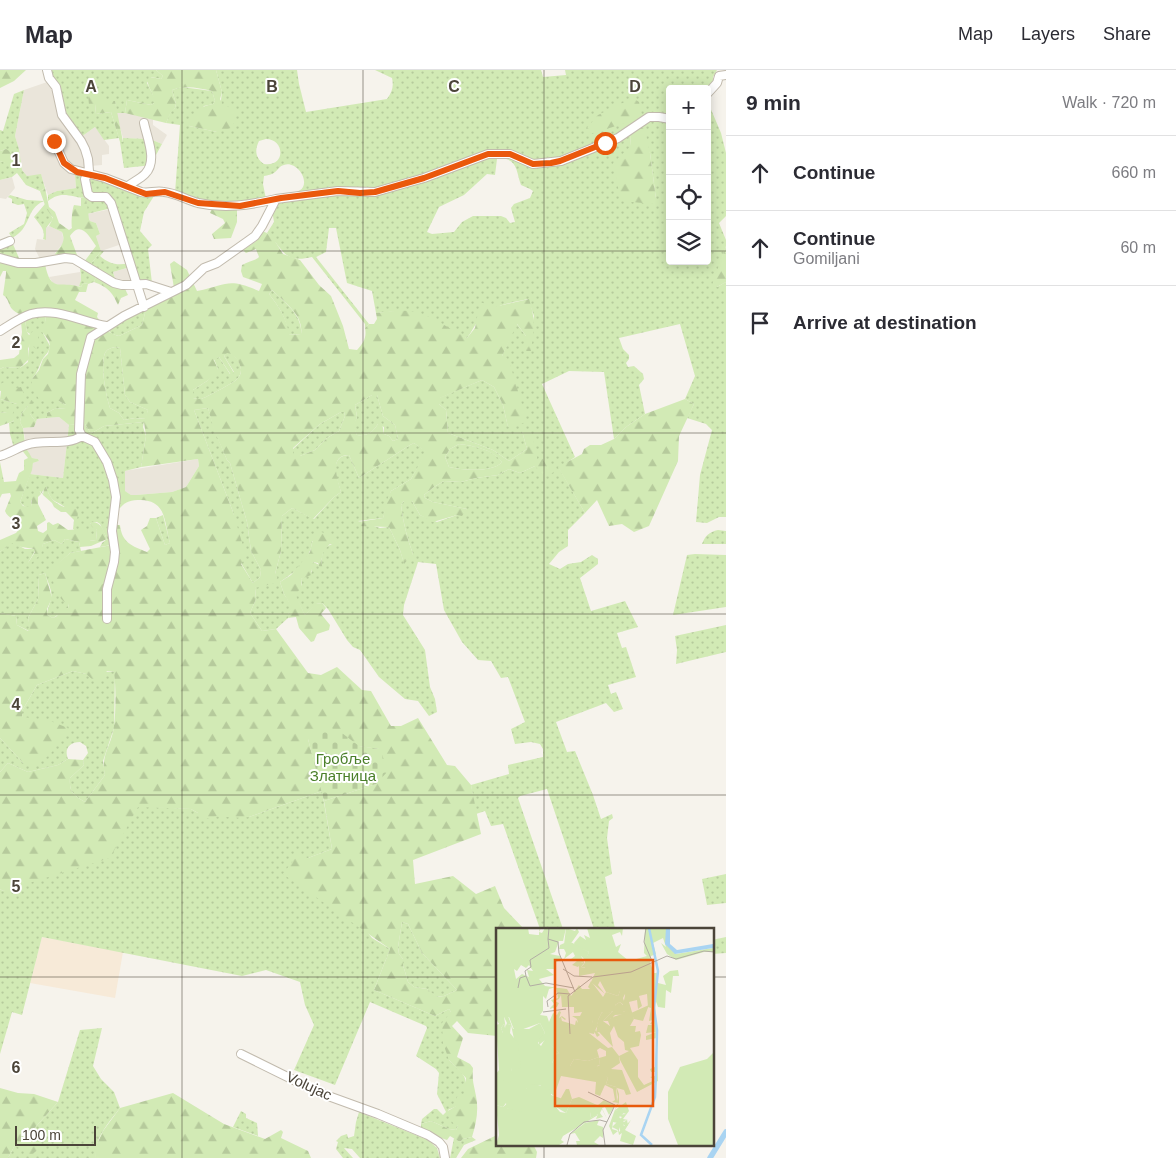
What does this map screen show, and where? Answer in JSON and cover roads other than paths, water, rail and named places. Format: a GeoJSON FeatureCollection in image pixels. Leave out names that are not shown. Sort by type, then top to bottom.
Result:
{"type":"FeatureCollection","features":[{"type":"Feature","properties":{"kind":"street"},"geometry":{"type":"LineString","coordinates":[[47,70],[49,78],[56,87],[62,115],[85,148],[88,159],[88,174],[85,179],[88,194],[92,198],[106,197],[111,203],[144,307]]}},
{"type":"Feature","properties":{"kind":"street"},"geometry":{"type":"LineString","coordinates":[[711,90],[723,75],[713,70]]}},
{"type":"Feature","properties":{"kind":"street"},"geometry":{"type":"LineString","coordinates":[[54,141],[68,166],[77,172],[128,186],[146,194],[165,192],[198,203],[224,206],[250,205],[338,191],[375,192],[424,178],[488,154],[510,154],[533,164],[560,161],[618,138],[650,117],[666,118]]}},
{"type":"Feature","properties":{"kind":"street"},"geometry":{"type":"LineString","coordinates":[[128,186],[146,173],[152,156],[144,123]]}},
{"type":"Feature","properties":{"kind":"street"},"geometry":{"type":"LineString","coordinates":[[82,436],[79,423],[81,374],[90,337],[106,326],[192,280],[204,268],[217,263],[255,236],[276,200]]}},
{"type":"Feature","properties":{"kind":"street"},"geometry":{"type":"LineString","coordinates":[[0,245],[10,241]]}},
{"type":"Feature","properties":{"kind":"street"},"geometry":{"type":"LineString","coordinates":[[0,258],[18,264],[65,258],[74,259],[114,283],[122,285],[146,284],[171,292]]}},
{"type":"Feature","properties":{"kind":"street"},"geometry":{"type":"LineString","coordinates":[[0,331],[18,320],[41,312],[52,312],[106,326]]}},
{"type":"Feature","properties":{"kind":"street"},"geometry":{"type":"LineString","coordinates":[[0,456],[27,444],[72,441],[82,436]]}},
{"type":"Feature","properties":{"kind":"street"},"geometry":{"type":"LineString","coordinates":[[82,436],[95,442],[107,462],[114,480],[116,497],[112,531],[115,552],[107,589],[108,619]]}},
{"type":"Feature","properties":{"kind":"street","name":"Volujac"},"geometry":{"type":"LineString","coordinates":[[241,1054],[320,1093],[378,1114],[439,1142],[445,1151],[446,1158]]}},
{"type":"Feature","properties":{"kind":"waterway"},"geometry":{"type":"LineString","coordinates":[[710,1158],[726,1132]]}},
{"type":"Feature","properties":{"kind":"park label","name":"Гробље Златница"},"geometry":{"type":"Point","coordinates":[343,768]}}]}
